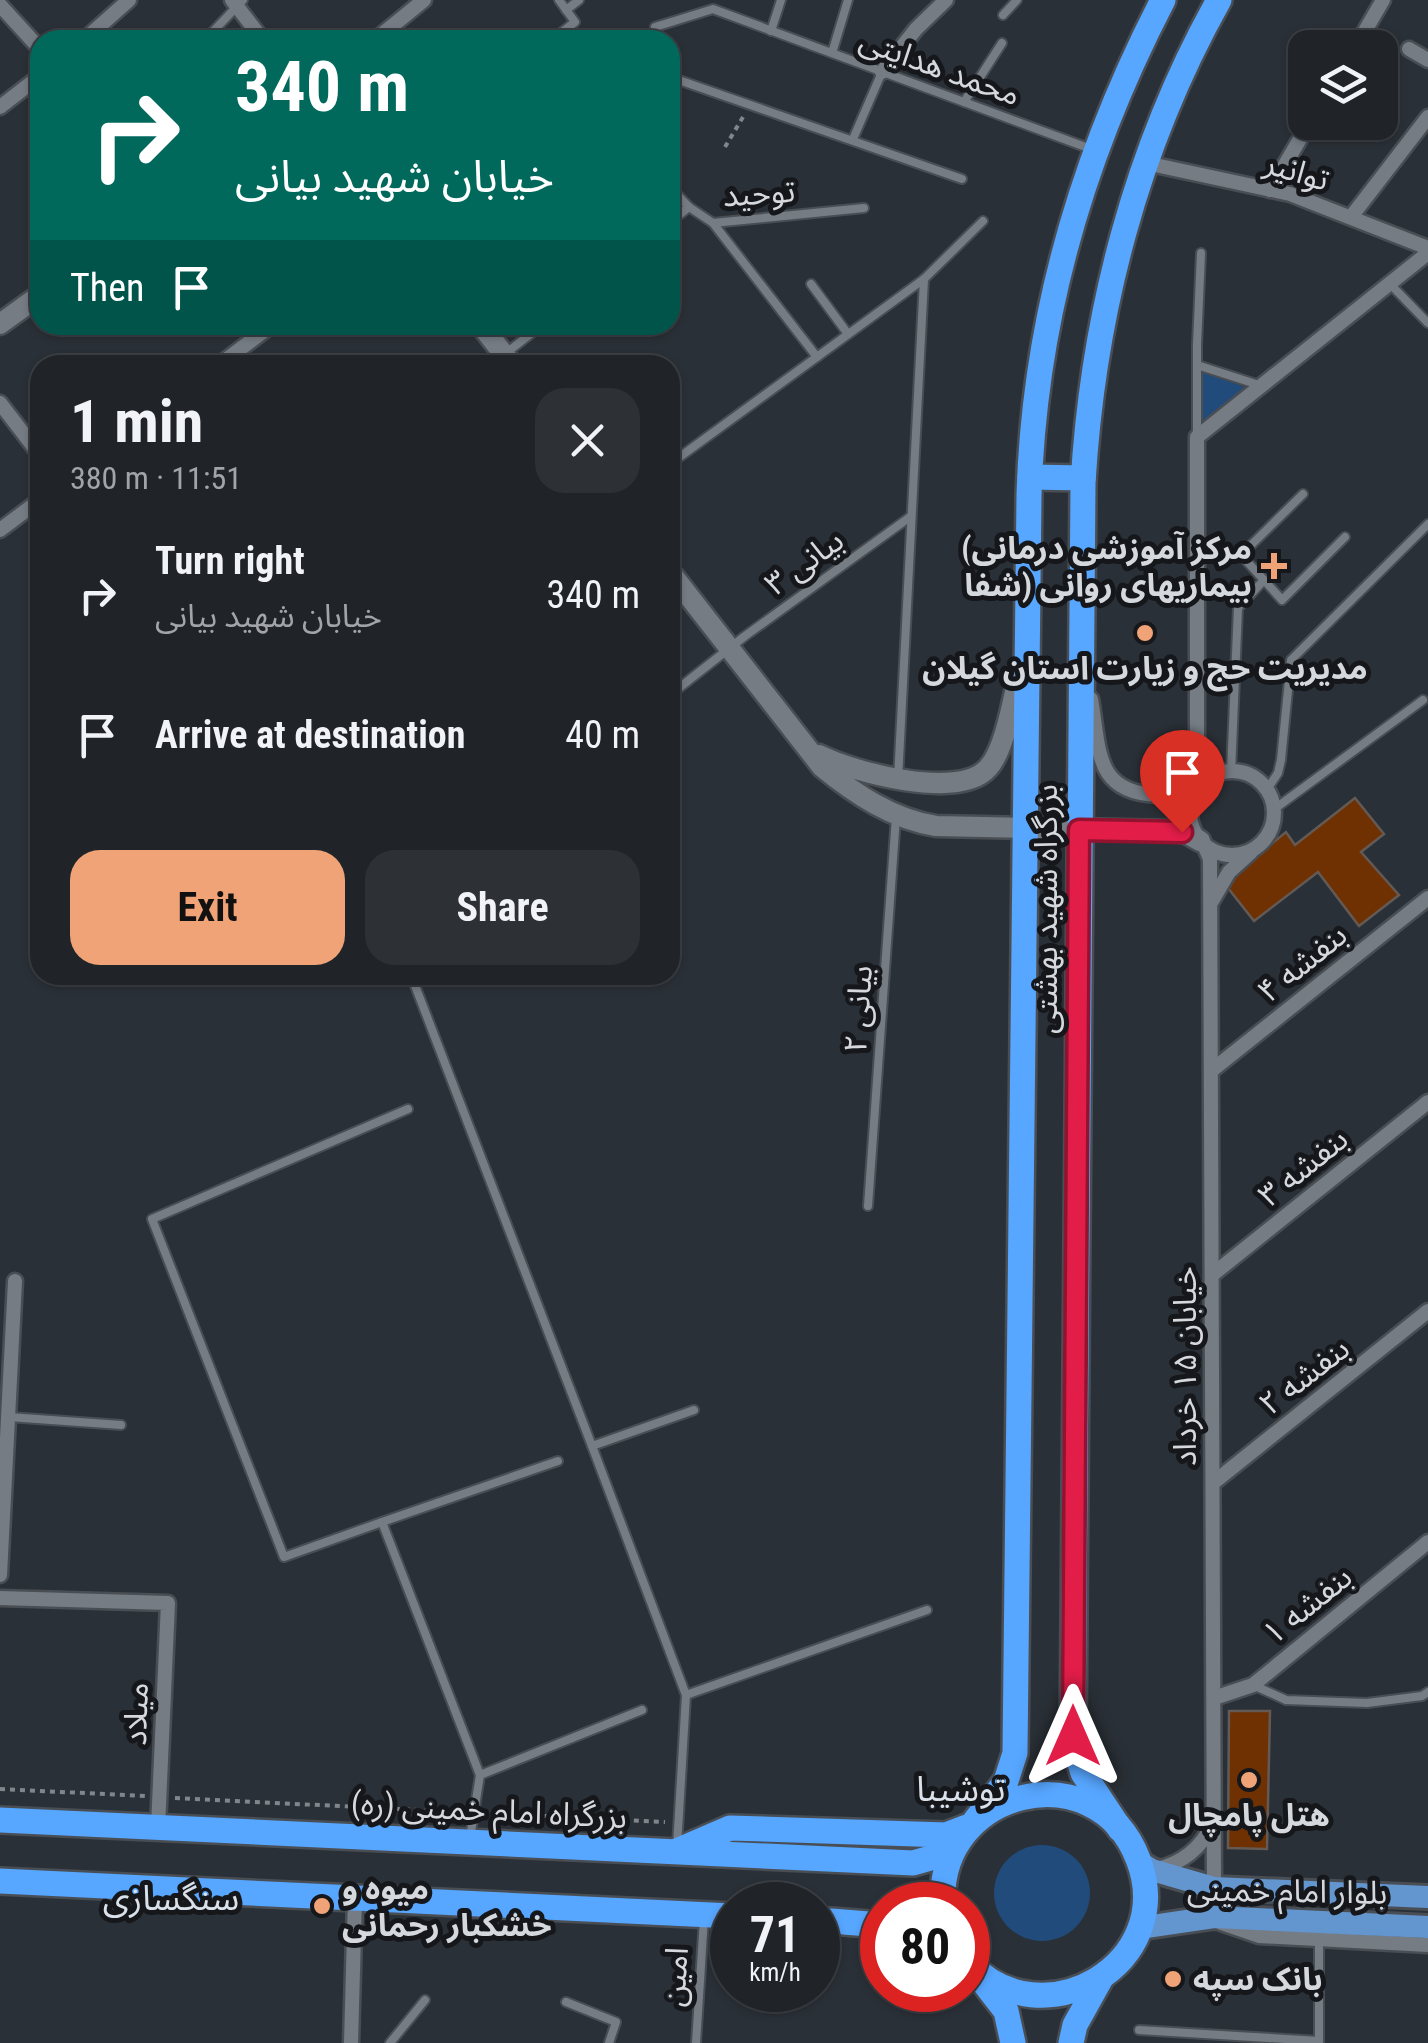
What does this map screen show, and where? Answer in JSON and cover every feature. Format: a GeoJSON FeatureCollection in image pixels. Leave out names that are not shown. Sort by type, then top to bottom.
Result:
{"type":"FeatureCollection","features":[{"type":"Feature","properties":{"kind":"highway","name":"بزرگراه شهید بهشتی"},"geometry":{"type":"LineString","coordinates":[[1146,1866],[1080,1767],[1073,1742],[1083,478],[1089,405],[1104,310],[1123,234],[1172,94],[1219,0]]}},
{"type":"Feature","properties":{"kind":"highway","name":"بزرگراه شهید بهشتی"},"geometry":{"type":"LineString","coordinates":[[945,1882],[946,1870],[971,1826],[1006,1781],[1014,1753],[1027,645],[1035,408],[1050,313],[1070,228],[1095,150],[1156,4]]}},
{"type":"Feature","properties":{"kind":"highway"},"geometry":{"type":"LineString","coordinates":[[1030,477],[1083,478]]}},
{"type":"Feature","properties":{"kind":"highway"},"geometry":{"type":"LineString","coordinates":[[677,1852],[730,1828],[946,1835],[971,1826],[1007,1801],[1049,1794],[1086,1804],[1120,1829]]}},
{"type":"Feature","properties":{"kind":"highway","name":"بزرگراه امام خمینی (ره)"},"geometry":{"type":"LineString","coordinates":[[0,1820],[677,1852]]}},
{"type":"Feature","properties":{"kind":"highway"},"geometry":{"type":"LineString","coordinates":[[1072,2043],[1076,2022],[1142,1926],[1146,1866]]}},
{"type":"Feature","properties":{"kind":"highway"},"geometry":{"type":"LineString","coordinates":[[0,1881],[710,1915]]}},
{"type":"Feature","properties":{"kind":"highway"},"geometry":{"type":"LineString","coordinates":[[990,1979],[1005,1989],[1038,1996],[1076,1991],[1104,1976]]}},
{"type":"Feature","properties":{"kind":"highway"},"geometry":{"type":"LineString","coordinates":[[990,1991],[1006,2011],[1013,2043]]}},
{"type":"Feature","properties":{"kind":"main road","name":"بلوار امام خمینی"},"geometry":{"type":"LineString","coordinates":[[1146,1866],[1214,1888],[1428,1897]]}},
{"type":"Feature","properties":{"kind":"main road","name":"بلوار امام خمینی"},"geometry":{"type":"LineString","coordinates":[[1142,1926],[1206,1918],[1319,1931],[1428,1927]]}},
{"type":"Feature","properties":{"kind":"street"},"geometry":{"type":"LineString","coordinates":[[95,30],[129,0]]}},
{"type":"Feature","properties":{"kind":"street"},"geometry":{"type":"LineString","coordinates":[[387,30],[424,0]]}},
{"type":"Feature","properties":{"kind":"street"},"geometry":{"type":"LineString","coordinates":[[882,72],[916,29],[946,0]]}},
{"type":"Feature","properties":{"kind":"street"},"geometry":{"type":"LineString","coordinates":[[1366,30],[1383,0]]}},
{"type":"Feature","properties":{"kind":"street"},"geometry":{"type":"LineString","coordinates":[[238,2],[256,30]]}},
{"type":"Feature","properties":{"kind":"street"},"geometry":{"type":"LineString","coordinates":[[0,6],[30,38]]}},
{"type":"Feature","properties":{"kind":"street"},"geometry":{"type":"LineString","coordinates":[[1409,49],[1428,60]]}},
{"type":"Feature","properties":{"kind":"street"},"geometry":{"type":"LineString","coordinates":[[0,106],[30,84]]}},
{"type":"Feature","properties":{"kind":"street"},"geometry":{"type":"LineString","coordinates":[[1351,217],[1428,116]]}},
{"type":"Feature","properties":{"kind":"street"},"geometry":{"type":"LineString","coordinates":[[1270,190],[1299,140]]}},
{"type":"Feature","properties":{"kind":"street","name":"توانیر"},"geometry":{"type":"LineString","coordinates":[[1146,162],[1270,190],[1351,217],[1428,251]]}},
{"type":"Feature","properties":{"kind":"street"},"geometry":{"type":"LineString","coordinates":[[1202,843],[1190,816],[1197,791],[1198,437],[1428,251]]}},
{"type":"Feature","properties":{"kind":"street"},"geometry":{"type":"LineString","coordinates":[[0,324],[30,302]]}},
{"type":"Feature","properties":{"kind":"street"},"geometry":{"type":"LineString","coordinates":[[232,355],[259,335]]}},
{"type":"Feature","properties":{"kind":"street"},"geometry":{"type":"LineString","coordinates":[[0,403],[30,442]]}},
{"type":"Feature","properties":{"kind":"street"},"geometry":{"type":"LineString","coordinates":[[0,530],[30,508]]}},
{"type":"Feature","properties":{"kind":"street"},"geometry":{"type":"LineString","coordinates":[[680,585],[804,747],[845,786],[896,815],[936,826],[1177,831],[1229,855],[1258,846]]}},
{"type":"Feature","properties":{"kind":"street"},"geometry":{"type":"LineString","coordinates":[[804,747],[850,770],[898,779],[961,782],[986,771],[995,758],[1027,645]]}},
{"type":"Feature","properties":{"kind":"street"},"geometry":{"type":"LineString","coordinates":[[1081,645],[1102,761],[1111,780],[1124,790],[1140,794],[1188,796],[1214,776],[1231,772],[1252,776],[1266,790],[1273,810],[1268,834],[1229,872],[1210,906]]}},
{"type":"Feature","properties":{"kind":"street","name":"خیابان ۱۵ خرداد"},"geometry":{"type":"LineString","coordinates":[[1202,843],[1210,859],[1214,1888]]}},
{"type":"Feature","properties":{"kind":"street","name":"بنفشه ۴"},"geometry":{"type":"LineString","coordinates":[[1211,1071],[1428,898]]}},
{"type":"Feature","properties":{"kind":"street","name":"بنفشه ۳"},"geometry":{"type":"LineString","coordinates":[[1212,1276],[1428,1102]]}},
{"type":"Feature","properties":{"kind":"street"},"geometry":{"type":"LineString","coordinates":[[0,1575],[9,1417],[5,1391],[15,1281]]}},
{"type":"Feature","properties":{"kind":"street","name":"بنفشه ۲"},"geometry":{"type":"LineString","coordinates":[[1213,1483],[1428,1311]]}},
{"type":"Feature","properties":{"kind":"street","name":"بنفشه ۱"},"geometry":{"type":"LineString","coordinates":[[1214,1698],[1253,1684],[1428,1542]]}},
{"type":"Feature","properties":{"kind":"street","name":"میلاد"},"geometry":{"type":"LineString","coordinates":[[0,1598],[168,1603],[158,1828]]}},
{"type":"Feature","properties":{"kind":"street"},"geometry":{"type":"LineString","coordinates":[[1146,1866],[1177,1862],[1202,1843],[1214,1820]]}},
{"type":"Feature","properties":{"kind":"street"},"geometry":{"type":"LineString","coordinates":[[351,2043],[355,1898]]}},
{"type":"Feature","properties":{"kind":"street"},"geometry":{"type":"LineString","coordinates":[[1319,1931],[1428,1944]]}},
{"type":"Feature","properties":{"kind":"lane"},"geometry":{"type":"LineString","coordinates":[[559,0],[575,22],[565,30]]}},
{"type":"Feature","properties":{"kind":"lane"},"geometry":{"type":"LineString","coordinates":[[566,10],[579,0]]}},
{"type":"Feature","properties":{"kind":"lane"},"geometry":{"type":"LineString","coordinates":[[772,31],[780,0]]}},
{"type":"Feature","properties":{"kind":"lane"},"geometry":{"type":"LineString","coordinates":[[832,53],[848,0]]}},
{"type":"Feature","properties":{"kind":"lane"},"geometry":{"type":"LineString","coordinates":[[1003,14],[1017,0]]}},
{"type":"Feature","properties":{"kind":"lane"},"geometry":{"type":"LineString","coordinates":[[214,30],[238,2]]}},
{"type":"Feature","properties":{"kind":"lane","name":"محمد هدایتی"},"geometry":{"type":"LineString","coordinates":[[655,28],[714,9],[1095,150]]}},
{"type":"Feature","properties":{"kind":"lane"},"geometry":{"type":"LineString","coordinates":[[964,102],[1002,43]]}},
{"type":"Feature","properties":{"kind":"lane"},"geometry":{"type":"LineString","coordinates":[[853,139],[882,72]]}},
{"type":"Feature","properties":{"kind":"lane"},"geometry":{"type":"LineString","coordinates":[[680,80],[962,179]]}},
{"type":"Feature","properties":{"kind":"lane","name":"توحید"},"geometry":{"type":"LineString","coordinates":[[680,199],[713,224],[864,208]]}},
{"type":"Feature","properties":{"kind":"lane"},"geometry":{"type":"LineString","coordinates":[[680,214],[688,208]]}},
{"type":"Feature","properties":{"kind":"lane"},"geometry":{"type":"LineString","coordinates":[[680,457],[924,280],[983,221]]}},
{"type":"Feature","properties":{"kind":"lane"},"geometry":{"type":"LineString","coordinates":[[713,224],[817,357]]}},
{"type":"Feature","properties":{"kind":"lane"},"geometry":{"type":"LineString","coordinates":[[1198,437],[1196,364],[1201,253]]}},
{"type":"Feature","properties":{"kind":"lane"},"geometry":{"type":"LineString","coordinates":[[898,779],[924,280]]}},
{"type":"Feature","properties":{"kind":"lane"},"geometry":{"type":"LineString","coordinates":[[811,284],[848,334]]}},
{"type":"Feature","properties":{"kind":"lane"},"geometry":{"type":"LineString","coordinates":[[1390,284],[1428,323]]}},
{"type":"Feature","properties":{"kind":"lane"},"geometry":{"type":"LineString","coordinates":[[510,355],[531,335]]}},
{"type":"Feature","properties":{"kind":"lane"},"geometry":{"type":"LineString","coordinates":[[1196,364],[1262,386]]}},
{"type":"Feature","properties":{"kind":"lane"},"geometry":{"type":"LineString","coordinates":[[1303,494],[1242,555],[1282,600],[1345,537]]}},
{"type":"Feature","properties":{"kind":"lane","name":"بیانی ۳"},"geometry":{"type":"LineString","coordinates":[[680,687],[910,517]]}},
{"type":"Feature","properties":{"kind":"lane"},"geometry":{"type":"LineString","coordinates":[[1266,790],[1278,773],[1281,760],[1291,660],[1428,524]]}},
{"type":"Feature","properties":{"kind":"lane"},"geometry":{"type":"LineString","coordinates":[[1231,772],[1238,608],[1264,580]]}},
{"type":"Feature","properties":{"kind":"lane"},"geometry":{"type":"LineString","coordinates":[[1273,810],[1423,700]]}},
{"type":"Feature","properties":{"kind":"lane","name":"بیانی ۲"},"geometry":{"type":"LineString","coordinates":[[868,1206],[896,815]]}},
{"type":"Feature","properties":{"kind":"lane"},"geometry":{"type":"LineString","coordinates":[[416,985],[686,1695],[677,1852]]}},
{"type":"Feature","properties":{"kind":"lane"},"geometry":{"type":"LineString","coordinates":[[408,1109],[152,1219],[284,1557],[558,1461]]}},
{"type":"Feature","properties":{"kind":"lane"},"geometry":{"type":"LineString","coordinates":[[592,1446],[694,1410]]}},
{"type":"Feature","properties":{"kind":"lane"},"geometry":{"type":"LineString","coordinates":[[9,1417],[121,1425]]}},
{"type":"Feature","properties":{"kind":"lane"},"geometry":{"type":"LineString","coordinates":[[382,1522],[480,1775],[470,1842]]}},
{"type":"Feature","properties":{"kind":"lane"},"geometry":{"type":"LineString","coordinates":[[686,1695],[927,1610]]}},
{"type":"Feature","properties":{"kind":"lane"},"geometry":{"type":"LineString","coordinates":[[1253,1684],[1286,1700],[1367,1703],[1428,1692]]}},
{"type":"Feature","properties":{"kind":"lane"},"geometry":{"type":"LineString","coordinates":[[480,1775],[642,1710]]}},
{"type":"Feature","properties":{"kind":"lane","name":"امین"},"geometry":{"type":"LineString","coordinates":[[696,2043],[704,1915]]}},
{"type":"Feature","properties":{"kind":"lane"},"geometry":{"type":"LineString","coordinates":[[1139,2030],[1319,2042],[1319,1931]]}},
{"type":"Feature","properties":{"kind":"lane"},"geometry":{"type":"LineString","coordinates":[[390,2043],[425,2000]]}},
{"type":"Feature","properties":{"kind":"lane"},"geometry":{"type":"LineString","coordinates":[[566,2002],[616,2022],[609,2043]]}},
{"type":"Feature","properties":{"kind":"path"},"geometry":{"type":"LineString","coordinates":[[724,146],[751,104]]}},
{"type":"Feature","properties":{"kind":"shaded area"},"geometry":{"type":"Polygon","coordinates":[[[1202,372],[1245,387],[1202,425],[1202,372]]]}},
{"type":"Feature","properties":{"kind":"shaded area"},"geometry":{"type":"Polygon","coordinates":[[[1042,1845],[1060,1849],[1076,1859],[1086,1875],[1090,1893],[1086,1911],[1076,1927],[1060,1937],[1042,1941],[1024,1937],[1008,1927],[998,1911],[994,1893],[998,1875],[1008,1859],[1024,1849],[1042,1845]]]}},
{"type":"Feature","properties":{"kind":"building"},"geometry":{"type":"Polygon","coordinates":[[[1355,798],[1384,834],[1361,852],[1399,895],[1359,926],[1318,872],[1254,921],[1224,883],[1286,832],[1295,845],[1355,798]]]}},
{"type":"Feature","properties":{"kind":"building","name":"هتل پامچال"},"geometry":{"type":"Polygon","coordinates":[[[1229,1711],[1270,1711],[1267,1849],[1228,1848],[1229,1711]]]}},
{"type":"Feature","properties":{"kind":"place","name":"(مرکز آموزشی درمانی بیماریهای روانی (شفا"},"geometry":{"type":"Point","coordinates":[1274,566]}},
{"type":"Feature","properties":{"kind":"place","name":"مدیریت حج و زیارت استان گیلان"},"geometry":{"type":"Point","coordinates":[1145,633]}},
{"type":"Feature","properties":{"kind":"place","name":"هتل پامچال"},"geometry":{"type":"Point","coordinates":[1249,1780]}},
{"type":"Feature","properties":{"kind":"place","name":"میوه و خشکبار رحمانی"},"geometry":{"type":"Point","coordinates":[322,1906]}},
{"type":"Feature","properties":{"kind":"place","name":"بانک سپه"},"geometry":{"type":"Point","coordinates":[1173,1979]}},
{"type":"Feature","properties":{"kind":"district","name":"توشیبا"},"geometry":{"type":"Point","coordinates":[961,1789]}},
{"type":"Feature","properties":{"kind":"district","name":"سنگسازی"},"geometry":{"type":"Point","coordinates":[171,1898]}},
{"type":"Feature","properties":{"kind":"route"},"geometry":{"type":"LineString","coordinates":[[1073,1736],[1079,830],[1182,832]]}}]}
